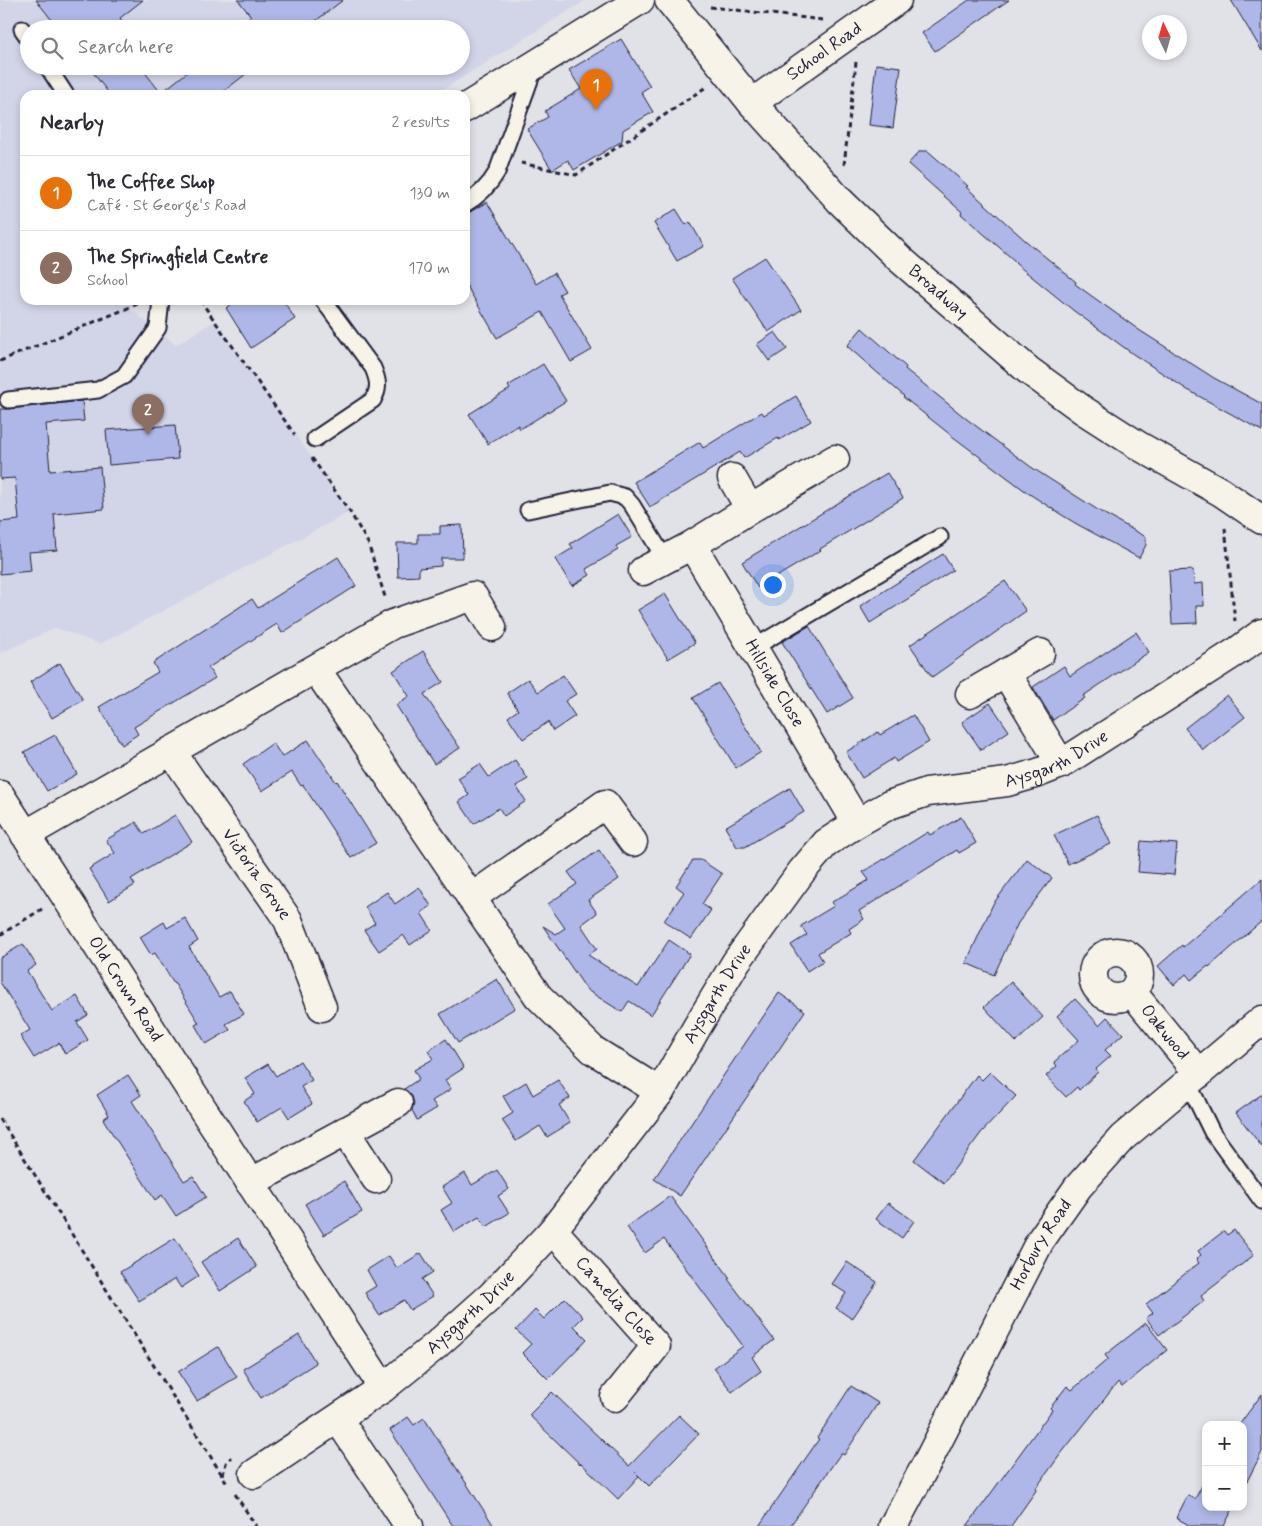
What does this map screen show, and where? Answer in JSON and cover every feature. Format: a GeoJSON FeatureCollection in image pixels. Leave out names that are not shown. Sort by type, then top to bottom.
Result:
{"type":"FeatureCollection","features":[{"type":"Feature","properties":{"kind":"main road"},"geometry":{"type":"LineString","coordinates":[[470,105],[640,0]]}},
{"type":"Feature","properties":{"kind":"main road","name":"Broadway"},"geometry":{"type":"LineString","coordinates":[[669,0],[752,103],[840,201],[901,260],[1028,370],[1083,410],[1140,446],[1221,492],[1262,520]]}},
{"type":"Feature","properties":{"kind":"main road","name":"School Road"},"geometry":{"type":"LineString","coordinates":[[752,103],[897,0]]}},
{"type":"Feature","properties":{"kind":"main road"},"geometry":{"type":"LineString","coordinates":[[654,565],[692,545],[835,459]]}},
{"type":"Feature","properties":{"kind":"main road"},"geometry":{"type":"LineString","coordinates":[[732,478],[750,509]]}},
{"type":"Feature","properties":{"kind":"main road","name":"Hillside Close"},"geometry":{"type":"LineString","coordinates":[[692,545],[857,823]]}},
{"type":"Feature","properties":{"kind":"main road"},"geometry":{"type":"LineString","coordinates":[[25,835],[393,624],[473,596],[492,627]]}},
{"type":"Feature","properties":{"kind":"main road","name":"Aysgarth Drive"},"geometry":{"type":"LineString","coordinates":[[254,1474],[383,1388],[434,1347],[491,1296],[553,1230],[660,1092],[736,962],[802,871],[826,843],[889,804],[927,792],[1007,782],[1061,764],[1239,650],[1262,633]]}},
{"type":"Feature","properties":{"kind":"main road"},"geometry":{"type":"LineString","coordinates":[[970,694],[1040,653]]}},
{"type":"Feature","properties":{"kind":"main road"},"geometry":{"type":"LineString","coordinates":[[316,669],[538,996],[594,1050],[660,1092]]}},
{"type":"Feature","properties":{"kind":"main road"},"geometry":{"type":"LineString","coordinates":[[1006,673],[1061,764]]}},
{"type":"Feature","properties":{"kind":"main road","name":"Victoria Grove"},"geometry":{"type":"LineString","coordinates":[[171,751],[288,920],[322,1007]]}},
{"type":"Feature","properties":{"kind":"main road","name":"Old Crown Road"},"geometry":{"type":"LineString","coordinates":[[0,796],[383,1388]]}},
{"type":"Feature","properties":{"kind":"main road"},"geometry":{"type":"LineString","coordinates":[[471,898],[605,804],[633,842]]}},
{"type":"Feature","properties":{"kind":"main road","name":"Oakwood"},"geometry":{"type":"LineString","coordinates":[[1132,992],[1193,1078]]}},
{"type":"Feature","properties":{"kind":"main road","name":"Horbury Road"},"geometry":{"type":"LineString","coordinates":[[893,1526],[1040,1242],[1078,1187],[1122,1138],[1262,1020]]}},
{"type":"Feature","properties":{"kind":"main road"},"geometry":{"type":"LineString","coordinates":[[250,1183],[398,1103]]}},
{"type":"Feature","properties":{"kind":"main road"},"geometry":{"type":"LineString","coordinates":[[345,1132],[376,1179]]}},
{"type":"Feature","properties":{"kind":"main road","name":"Camelia Close"},"geometry":{"type":"LineString","coordinates":[[553,1230],[656,1346],[615,1397]]}},
{"type":"Feature","properties":{"kind":"main road"},"geometry":{"type":"LineString","coordinates":[[338,1419],[409,1526]]}},
{"type":"Feature","properties":{"kind":"lane"},"geometry":{"type":"LineString","coordinates":[[470,202],[477,198],[490,184],[497,172],[535,65]]}},
{"type":"Feature","properties":{"kind":"lane"},"geometry":{"type":"LineString","coordinates":[[53,75],[63,90]]}},
{"type":"Feature","properties":{"kind":"lane"},"geometry":{"type":"LineString","coordinates":[[8,400],[98,390],[124,376],[158,328],[160,305]]}},
{"type":"Feature","properties":{"kind":"lane"},"geometry":{"type":"LineString","coordinates":[[315,439],[373,400],[378,392],[377,377],[373,368],[327,305]]}},
{"type":"Feature","properties":{"kind":"lane"},"geometry":{"type":"LineString","coordinates":[[528,510],[610,493],[625,497],[632,505],[654,565]]}},
{"type":"Feature","properties":{"kind":"lane"},"geometry":{"type":"LineString","coordinates":[[753,648],[940,537]]}},
{"type":"Feature","properties":{"kind":"lane"},"geometry":{"type":"LineString","coordinates":[[1193,1078],[1212,1132],[1262,1201]]}},
{"type":"Feature","properties":{"kind":"path"},"geometry":{"type":"LineString","coordinates":[[502,159],[576,175],[728,72]]}},
{"type":"Feature","properties":{"kind":"path"},"geometry":{"type":"LineString","coordinates":[[0,362],[135,305]]}},
{"type":"Feature","properties":{"kind":"path"},"geometry":{"type":"LineString","coordinates":[[1221,492],[1239,650]]}},
{"type":"Feature","properties":{"kind":"path"},"geometry":{"type":"LineString","coordinates":[[0,935],[64,896]]}},
{"type":"Feature","properties":{"kind":"path"},"geometry":{"type":"LineString","coordinates":[[0,1119],[222,1476],[256,1526]]}},
{"type":"Feature","properties":{"kind":"shaded area"},"geometry":{"type":"Polygon","coordinates":[[[0,0],[586,0],[470,72],[470,20],[20,20],[20,75],[466,75],[442,90],[20,90],[20,305],[132,305],[129,308],[176,345],[215,321],[350,512],[100,644],[56,628],[0,653],[0,0]]]}},
{"type":"Feature","properties":{"kind":"building"},"geometry":{"type":"Polygon","coordinates":[[[36,0],[143,0],[120,18],[121,20],[52,20],[36,0]]]}},
{"type":"Feature","properties":{"kind":"building"},"geometry":{"type":"Polygon","coordinates":[[[238,0],[343,0],[317,20],[246,20],[251,16],[238,0]]]}},
{"type":"Feature","properties":{"kind":"building"},"geometry":{"type":"Polygon","coordinates":[[[969,0],[1009,0],[935,51],[922,33],[969,0]]]}},
{"type":"Feature","properties":{"kind":"building"},"geometry":{"type":"Polygon","coordinates":[[[1231,0],[1262,0],[1262,51],[1231,0]]]}},
{"type":"Feature","properties":{"kind":"building"},"geometry":{"type":"Polygon","coordinates":[[[621,39],[650,86],[641,92],[653,112],[623,130],[622,141],[574,170],[568,160],[552,170],[527,129],[548,117],[545,111],[581,89],[569,70],[621,39]]]}},
{"type":"Feature","properties":{"kind":"building"},"geometry":{"type":"Polygon","coordinates":[[[876,64],[901,67],[893,128],[869,125],[876,64]]]}},
{"type":"Feature","properties":{"kind":"building"},"geometry":{"type":"Polygon","coordinates":[[[95,75],[147,75],[159,90],[106,90],[95,75]]]}},
{"type":"Feature","properties":{"kind":"building"},"geometry":{"type":"Polygon","coordinates":[[[184,75],[245,75],[225,90],[165,90],[184,75]]]}},
{"type":"Feature","properties":{"kind":"building"},"geometry":{"type":"Polygon","coordinates":[[[920,151],[928,151],[1026,241],[1076,282],[1075,284],[1139,330],[1214,378],[1262,404],[1262,431],[1186,389],[1133,354],[1074,311],[1015,263],[908,164],[920,151]]]}},
{"type":"Feature","properties":{"kind":"building"},"geometry":{"type":"Polygon","coordinates":[[[487,202],[536,284],[554,273],[565,291],[559,294],[592,350],[571,362],[542,312],[497,338],[470,292],[470,212],[487,202]]]}},
{"type":"Feature","properties":{"kind":"building"},"geometry":{"type":"Polygon","coordinates":[[[676,209],[686,225],[690,222],[704,246],[677,261],[654,223],[676,209]]]}},
{"type":"Feature","properties":{"kind":"building"},"geometry":{"type":"Polygon","coordinates":[[[765,257],[801,310],[768,332],[732,278],[765,257]]]}},
{"type":"Feature","properties":{"kind":"building"},"geometry":{"type":"Polygon","coordinates":[[[230,305],[286,305],[295,319],[251,348],[226,308],[230,305]]]}},
{"type":"Feature","properties":{"kind":"building"},"geometry":{"type":"Polygon","coordinates":[[[862,328],[906,367],[905,369],[968,420],[1031,467],[1101,512],[1146,537],[1146,545],[1139,558],[1075,523],[1028,493],[903,397],[847,346],[862,328]]]}},
{"type":"Feature","properties":{"kind":"building"},"geometry":{"type":"Polygon","coordinates":[[[775,332],[787,349],[769,361],[757,344],[775,332]]]}},
{"type":"Feature","properties":{"kind":"building"},"geometry":{"type":"Polygon","coordinates":[[[543,364],[566,401],[520,429],[518,425],[488,444],[469,414],[510,389],[508,386],[543,364]]]}},
{"type":"Feature","properties":{"kind":"building"},"geometry":{"type":"Polygon","coordinates":[[[796,396],[811,421],[779,440],[778,438],[744,458],[740,452],[650,507],[634,482],[700,442],[703,448],[762,412],[764,415],[796,396]]]}},
{"type":"Feature","properties":{"kind":"building"},"geometry":{"type":"Polygon","coordinates":[[[82,401],[84,421],[46,424],[50,471],[100,467],[104,509],[54,514],[57,550],[29,552],[31,571],[0,574],[0,522],[19,520],[15,478],[0,479],[0,409],[82,401]]]}},
{"type":"Feature","properties":{"kind":"building"},"geometry":{"type":"Polygon","coordinates":[[[175,425],[178,459],[109,465],[106,430],[175,425]]]}},
{"type":"Feature","properties":{"kind":"building"},"geometry":{"type":"Polygon","coordinates":[[[887,473],[903,498],[758,588],[742,562],[887,473]]]}},
{"type":"Feature","properties":{"kind":"building"},"geometry":{"type":"Polygon","coordinates":[[[618,514],[632,537],[616,546],[618,550],[586,569],[590,575],[572,586],[555,559],[573,548],[570,544],[618,514]]]}},
{"type":"Feature","properties":{"kind":"building"},"geometry":{"type":"Polygon","coordinates":[[[462,525],[463,558],[441,558],[441,566],[419,568],[419,576],[398,577],[397,543],[418,543],[418,534],[440,534],[440,526],[462,525]]]}},
{"type":"Feature","properties":{"kind":"building"},"geometry":{"type":"Polygon","coordinates":[[[943,554],[953,570],[870,623],[860,606],[943,554]]]}},
{"type":"Feature","properties":{"kind":"building"},"geometry":{"type":"Polygon","coordinates":[[[338,557],[356,586],[282,633],[277,624],[208,668],[215,678],[134,727],[138,734],[122,745],[99,707],[158,672],[153,663],[252,599],[258,608],[338,557]]]}},
{"type":"Feature","properties":{"kind":"building"},"geometry":{"type":"Polygon","coordinates":[[[1193,570],[1194,584],[1203,583],[1204,606],[1196,606],[1197,623],[1172,624],[1169,571],[1193,570]]]}},
{"type":"Feature","properties":{"kind":"building"},"geometry":{"type":"Polygon","coordinates":[[[1005,581],[1026,611],[932,677],[910,645],[1005,581]]]}},
{"type":"Feature","properties":{"kind":"building"},"geometry":{"type":"Polygon","coordinates":[[[665,594],[695,643],[668,659],[638,610],[665,594]]]}},
{"type":"Feature","properties":{"kind":"building"},"geometry":{"type":"Polygon","coordinates":[[[809,626],[853,698],[827,714],[782,642],[809,626]]]}},
{"type":"Feature","properties":{"kind":"building"},"geometry":{"type":"Polygon","coordinates":[[[1136,632],[1149,652],[1083,696],[1085,698],[1053,720],[1033,687],[1064,666],[1070,676],[1136,632]]]}},
{"type":"Feature","properties":{"kind":"building"},"geometry":{"type":"Polygon","coordinates":[[[423,651],[443,682],[424,694],[460,748],[434,764],[396,705],[409,696],[393,671],[423,651]]]}},
{"type":"Feature","properties":{"kind":"building"},"geometry":{"type":"Polygon","coordinates":[[[60,663],[83,700],[52,718],[30,682],[60,663]]]}},
{"type":"Feature","properties":{"kind":"building"},"geometry":{"type":"Polygon","coordinates":[[[563,675],[576,694],[565,701],[575,716],[553,731],[548,722],[523,739],[508,717],[518,710],[507,693],[528,679],[538,692],[563,675]]]}},
{"type":"Feature","properties":{"kind":"building"},"geometry":{"type":"Polygon","coordinates":[[[718,683],[761,752],[736,768],[693,698],[718,683]]]}},
{"type":"Feature","properties":{"kind":"building"},"geometry":{"type":"Polygon","coordinates":[[[1227,695],[1245,717],[1203,750],[1185,728],[1227,695]]]}},
{"type":"Feature","properties":{"kind":"building"},"geometry":{"type":"Polygon","coordinates":[[[990,703],[1009,731],[981,750],[962,722],[990,703]]]}},
{"type":"Feature","properties":{"kind":"building"},"geometry":{"type":"Polygon","coordinates":[[[913,715],[929,742],[896,762],[894,758],[862,778],[846,752],[878,732],[880,735],[913,715]]]}},
{"type":"Feature","properties":{"kind":"building"},"geometry":{"type":"Polygon","coordinates":[[[55,735],[77,774],[47,791],[24,752],[55,735]]]}},
{"type":"Feature","properties":{"kind":"building"},"geometry":{"type":"Polygon","coordinates":[[[308,740],[337,781],[376,843],[351,858],[303,785],[301,786],[292,772],[262,791],[243,764],[273,743],[282,757],[308,740]]]}},
{"type":"Feature","properties":{"kind":"building"},"geometry":{"type":"Polygon","coordinates":[[[515,760],[528,779],[516,786],[526,801],[504,816],[499,808],[474,824],[459,802],[469,795],[458,778],[480,764],[489,777],[515,760]]]}},
{"type":"Feature","properties":{"kind":"building"},"geometry":{"type":"Polygon","coordinates":[[[790,788],[804,812],[745,847],[737,847],[725,827],[790,788]]]}},
{"type":"Feature","properties":{"kind":"building"},"geometry":{"type":"Polygon","coordinates":[[[175,815],[192,842],[131,879],[135,885],[109,901],[89,869],[115,853],[106,840],[136,822],[144,834],[175,815]]]}},
{"type":"Feature","properties":{"kind":"building"},"geometry":{"type":"Polygon","coordinates":[[[1097,815],[1111,844],[1068,864],[1054,835],[1097,815]]]}},
{"type":"Feature","properties":{"kind":"building"},"geometry":{"type":"Polygon","coordinates":[[[961,817],[976,843],[959,853],[957,850],[859,911],[864,919],[849,929],[851,933],[818,953],[823,961],[807,971],[791,945],[807,935],[801,926],[834,906],[832,902],[869,880],[863,872],[928,832],[930,835],[961,817]]]}},
{"type":"Feature","properties":{"kind":"building"},"geometry":{"type":"Polygon","coordinates":[[[1141,841],[1177,844],[1174,875],[1138,872],[1141,841]]]}},
{"type":"Feature","properties":{"kind":"building"},"geometry":{"type":"Polygon","coordinates":[[[599,850],[619,879],[588,900],[597,913],[581,925],[597,949],[588,955],[638,987],[669,940],[690,954],[651,1015],[629,1001],[622,1012],[587,990],[543,926],[556,934],[565,928],[548,904],[577,884],[568,872],[599,850]]]}},
{"type":"Feature","properties":{"kind":"building"},"geometry":{"type":"Polygon","coordinates":[[[1027,859],[1052,878],[1018,923],[994,975],[966,963],[993,904],[1027,859]]]}},
{"type":"Feature","properties":{"kind":"building"},"geometry":{"type":"Polygon","coordinates":[[[693,860],[701,860],[722,874],[702,904],[711,910],[691,939],[664,921],[684,892],[676,886],[693,860]]]}},
{"type":"Feature","properties":{"kind":"building"},"geometry":{"type":"Polygon","coordinates":[[[1262,879],[1262,921],[1209,967],[1191,980],[1186,974],[1174,985],[1158,966],[1262,879]]]}},
{"type":"Feature","properties":{"kind":"building"},"geometry":{"type":"Polygon","coordinates":[[[419,887],[431,906],[421,913],[432,930],[410,945],[403,935],[379,951],[364,930],[375,923],[365,907],[387,892],[395,904],[419,887]]]}},
{"type":"Feature","properties":{"kind":"building"},"geometry":{"type":"Polygon","coordinates":[[[185,918],[198,941],[189,947],[219,997],[230,991],[244,1014],[226,1024],[230,1030],[206,1044],[195,1025],[199,1023],[175,984],[155,953],[151,955],[140,937],[164,922],[167,928],[185,918]]]}},
{"type":"Feature","properties":{"kind":"building"},"geometry":{"type":"Polygon","coordinates":[[[23,944],[36,965],[27,971],[52,1011],[77,996],[88,1015],[77,1022],[88,1040],[65,1054],[59,1043],[34,1058],[20,1036],[30,1030],[0,982],[0,958],[23,944]]]}},
{"type":"Feature","properties":{"kind":"building"},"geometry":{"type":"Polygon","coordinates":[[[497,979],[515,1008],[458,1043],[440,1014],[497,979]]]}},
{"type":"Feature","properties":{"kind":"building"},"geometry":{"type":"Polygon","coordinates":[[[1011,982],[1043,1017],[1016,1042],[984,1007],[1011,982]]]}},
{"type":"Feature","properties":{"kind":"building"},"geometry":{"type":"Polygon","coordinates":[[[779,993],[805,1011],[680,1196],[654,1179],[779,993]]]}},
{"type":"Feature","properties":{"kind":"building"},"geometry":{"type":"Polygon","coordinates":[[[1075,999],[1099,1025],[1107,1017],[1123,1034],[1105,1050],[1111,1056],[1096,1069],[1098,1072],[1079,1090],[1077,1087],[1066,1097],[1046,1076],[1057,1066],[1054,1062],[1079,1040],[1057,1016],[1075,999]]]}},
{"type":"Feature","properties":{"kind":"building"},"geometry":{"type":"Polygon","coordinates":[[[446,1039],[464,1068],[445,1080],[451,1089],[432,1101],[437,1108],[417,1120],[412,1110],[414,1103],[412,1096],[404,1089],[419,1079],[414,1070],[433,1059],[428,1051],[446,1039]]]}},
{"type":"Feature","properties":{"kind":"building"},"geometry":{"type":"Polygon","coordinates":[[[300,1061],[312,1080],[301,1087],[312,1104],[289,1118],[282,1107],[257,1122],[244,1101],[255,1094],[245,1078],[268,1064],[276,1076],[300,1061]]]}},
{"type":"Feature","properties":{"kind":"building"},"geometry":{"type":"Polygon","coordinates":[[[990,1072],[1016,1096],[981,1133],[944,1183],[914,1160],[977,1075],[982,1080],[990,1072]]]}},
{"type":"Feature","properties":{"kind":"building"},"geometry":{"type":"Polygon","coordinates":[[[128,1075],[141,1095],[132,1101],[184,1181],[193,1176],[206,1197],[176,1216],[162,1195],[155,1200],[103,1119],[109,1115],[97,1095],[128,1075]]]}},
{"type":"Feature","properties":{"kind":"building"},"geometry":{"type":"Polygon","coordinates":[[[558,1080],[570,1098],[559,1105],[570,1123],[547,1137],[540,1126],[516,1141],[502,1120],[513,1113],[503,1096],[526,1082],[533,1095],[558,1080]]]}},
{"type":"Feature","properties":{"kind":"building"},"geometry":{"type":"Polygon","coordinates":[[[1262,1094],[1262,1147],[1236,1113],[1262,1094]]]}},
{"type":"Feature","properties":{"kind":"building"},"geometry":{"type":"Polygon","coordinates":[[[497,1170],[509,1189],[498,1196],[509,1213],[486,1227],[479,1217],[454,1232],[441,1210],[452,1203],[442,1187],[465,1173],[472,1185],[497,1170]]]}},
{"type":"Feature","properties":{"kind":"building"},"geometry":{"type":"Polygon","coordinates":[[[344,1181],[362,1212],[324,1235],[305,1204],[344,1181]]]}},
{"type":"Feature","properties":{"kind":"building"},"geometry":{"type":"Polygon","coordinates":[[[670,1196],[730,1278],[728,1279],[774,1340],[752,1357],[761,1371],[732,1392],[714,1368],[743,1346],[664,1239],[645,1253],[627,1227],[670,1196]]]}},
{"type":"Feature","properties":{"kind":"building"},"geometry":{"type":"Polygon","coordinates":[[[888,1203],[914,1221],[902,1238],[876,1219],[888,1203]]]}},
{"type":"Feature","properties":{"kind":"building"},"geometry":{"type":"Polygon","coordinates":[[[1234,1230],[1254,1255],[1201,1296],[1204,1301],[1159,1335],[1146,1318],[1153,1313],[1146,1304],[1199,1263],[1196,1259],[1201,1255],[1198,1251],[1224,1231],[1227,1235],[1234,1230]]]}},
{"type":"Feature","properties":{"kind":"building"},"geometry":{"type":"Polygon","coordinates":[[[175,1238],[199,1276],[181,1288],[175,1279],[139,1301],[120,1272],[175,1238]]]}},
{"type":"Feature","properties":{"kind":"building"},"geometry":{"type":"Polygon","coordinates":[[[238,1238],[257,1267],[220,1291],[201,1262],[238,1238]]]}},
{"type":"Feature","properties":{"kind":"building"},"geometry":{"type":"Polygon","coordinates":[[[421,1253],[433,1272],[422,1279],[433,1296],[410,1310],[404,1300],[379,1315],[365,1293],[376,1286],[367,1270],[389,1256],[397,1268],[421,1253]]]}},
{"type":"Feature","properties":{"kind":"building"},"geometry":{"type":"Polygon","coordinates":[[[847,1262],[877,1282],[852,1319],[836,1308],[846,1293],[832,1284],[847,1262]]]}},
{"type":"Feature","properties":{"kind":"building"},"geometry":{"type":"Polygon","coordinates":[[[565,1298],[583,1317],[574,1326],[587,1339],[548,1379],[522,1353],[531,1344],[516,1330],[535,1310],[544,1319],[565,1298]]]}},
{"type":"Feature","properties":{"kind":"building"},"geometry":{"type":"Polygon","coordinates":[[[1146,1323],[1167,1350],[1122,1387],[1118,1382],[1060,1455],[1011,1526],[967,1526],[1052,1410],[1050,1408],[1067,1386],[1072,1390],[1108,1359],[1105,1355],[1146,1323]]]}},
{"type":"Feature","properties":{"kind":"building"},"geometry":{"type":"Polygon","coordinates":[[[299,1335],[316,1363],[261,1398],[243,1369],[299,1335]]]}},
{"type":"Feature","properties":{"kind":"building"},"geometry":{"type":"Polygon","coordinates":[[[218,1347],[237,1377],[197,1401],[178,1372],[218,1347]]]}},
{"type":"Feature","properties":{"kind":"building"},"geometry":{"type":"Polygon","coordinates":[[[851,1386],[878,1403],[844,1455],[841,1453],[790,1526],[759,1526],[819,1439],[817,1438],[851,1386]]]}},
{"type":"Feature","properties":{"kind":"building"},"geometry":{"type":"Polygon","coordinates":[[[552,1392],[629,1466],[679,1415],[699,1434],[649,1486],[639,1476],[618,1499],[529,1415],[552,1392]]]}},
{"type":"Feature","properties":{"kind":"building"},"geometry":{"type":"Polygon","coordinates":[[[1262,1394],[1262,1452],[1247,1481],[1247,1421],[1242,1421],[1262,1394]]]}},
{"type":"Feature","properties":{"kind":"building"},"geometry":{"type":"Polygon","coordinates":[[[408,1417],[414,1425],[424,1418],[494,1526],[453,1526],[390,1430],[408,1417]]]}},
{"type":"Feature","properties":{"kind":"building"},"geometry":{"type":"Polygon","coordinates":[[[1202,1486],[1202,1511],[1232,1511],[1224,1526],[1191,1526],[1176,1518],[1188,1495],[1195,1499],[1202,1486]]]}},
{"type":"Feature","properties":{"kind":"place","name":"The Coffee Shop"},"geometry":{"type":"Point","coordinates":[596,110]}},
{"type":"Feature","properties":{"kind":"place","name":"The Springfield Centre"},"geometry":{"type":"Point","coordinates":[148,435]}}]}
